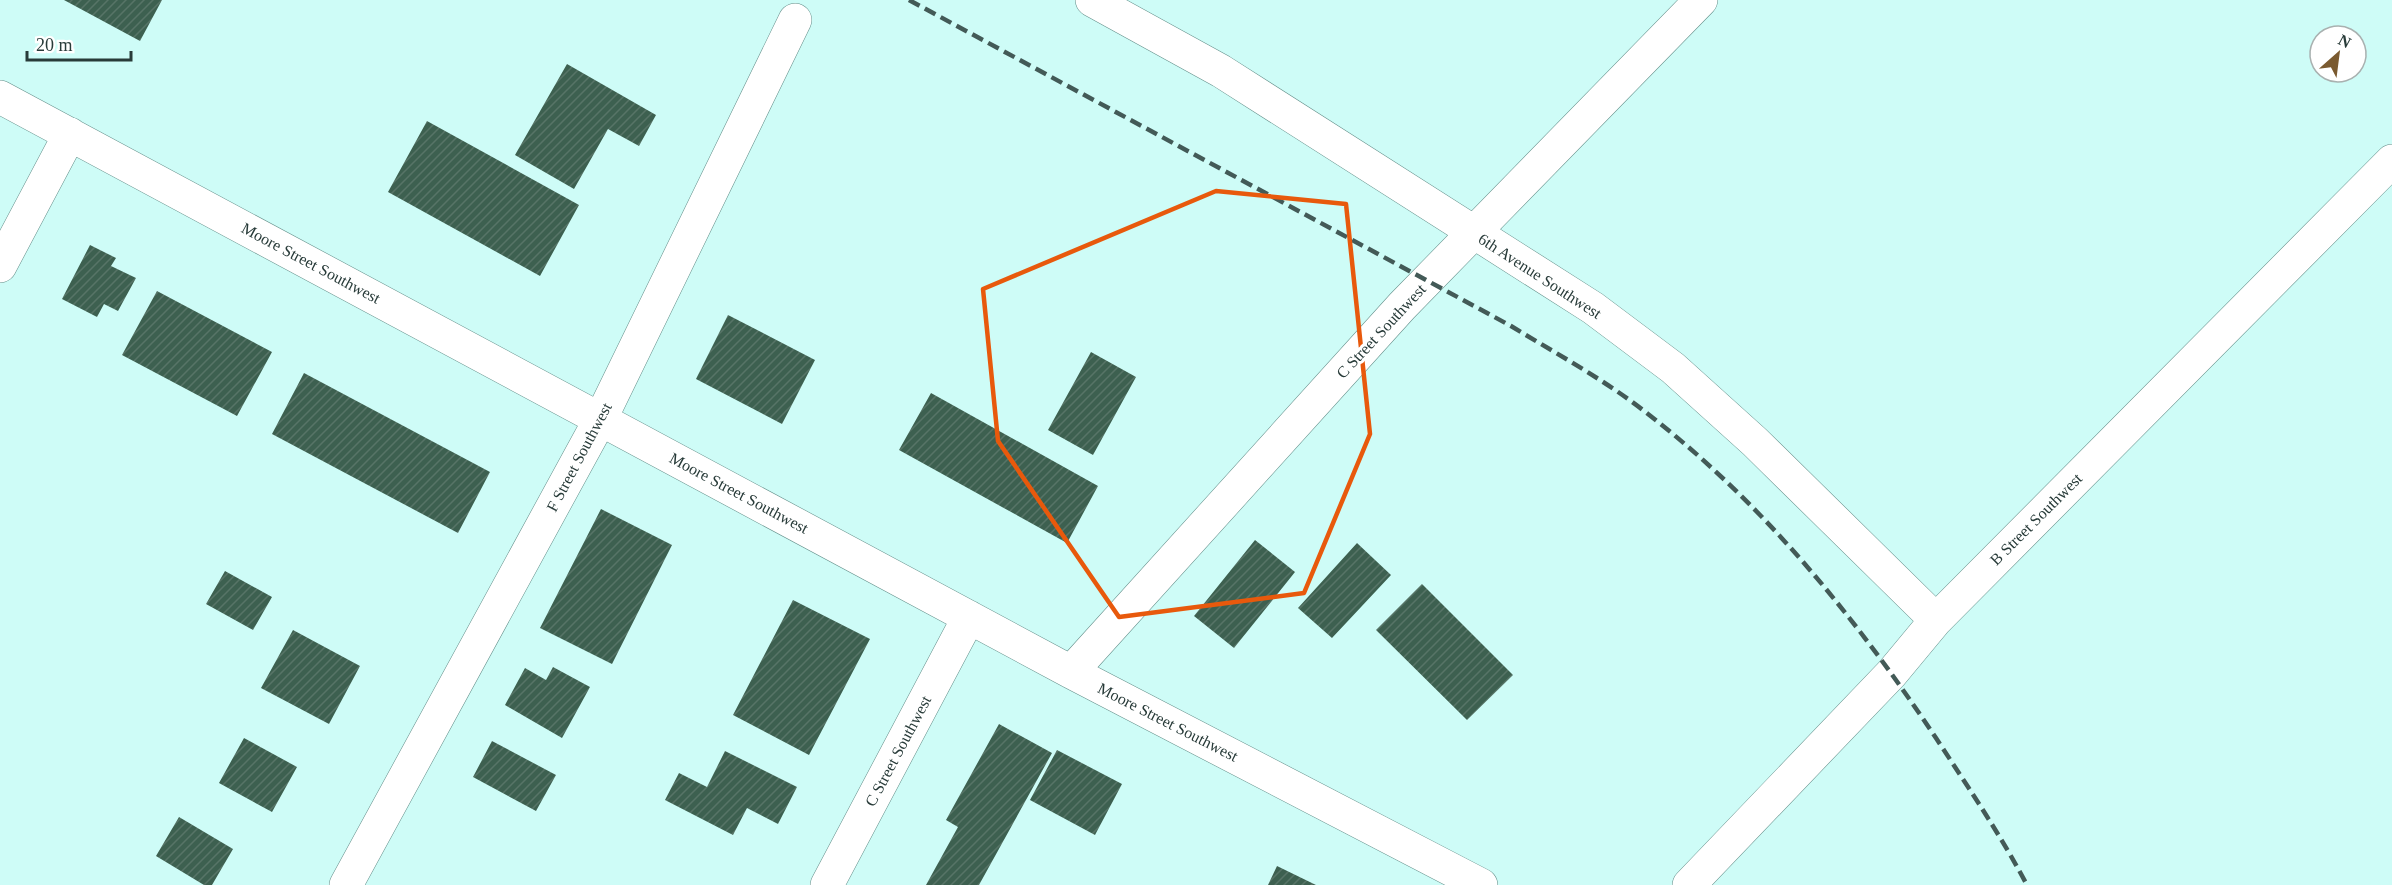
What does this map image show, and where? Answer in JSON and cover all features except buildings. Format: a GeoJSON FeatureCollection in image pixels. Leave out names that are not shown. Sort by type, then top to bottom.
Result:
{"type":"FeatureCollection","features":[{"type":"Feature","properties":{"kind":"street","name":"6th Avenue Southwest"},"geometry":{"type":"LineString","coordinates":[[1092,0],[1221,71],[1593,308],[1673,368],[1755,442],[1936,620]]}},
{"type":"Feature","properties":{"kind":"street","name":"C Street Southwest"},"geometry":{"type":"LineString","coordinates":[[1071,672],[1402,306],[1701,0]]}},
{"type":"Feature","properties":{"kind":"street","name":"F Street Southwest"},"geometry":{"type":"LineString","coordinates":[[346,885],[601,418],[795,20]]}},
{"type":"Feature","properties":{"kind":"street","name":"Moore Street Southwest"},"geometry":{"type":"LineString","coordinates":[[0,97],[1071,672],[1481,885]]}},
{"type":"Feature","properties":{"kind":"street"},"geometry":{"type":"LineString","coordinates":[[0,266],[70,134]]}},
{"type":"Feature","properties":{"kind":"street","name":"B Street Southwest"},"geometry":{"type":"LineString","coordinates":[[1689,885],[1892,673],[1936,620],[2392,161]]}},
{"type":"Feature","properties":{"kind":"street","name":"C Street Southwest"},"geometry":{"type":"LineString","coordinates":[[827,885],[969,616]]}},
{"type":"Feature","properties":{"kind":"highlighted area"},"geometry":{"type":"Polygon","coordinates":[[[1216,191],[1346,204],[1370,434],[1304,593],[1119,617],[998,441],[983,289],[1216,191]]]}},
{"type":"Feature","properties":{"kind":"railway"},"geometry":{"type":"LineString","coordinates":[[909,0],[1511,326],[1598,379],[1648,414],[1731,486],[1769,524],[1840,606],[1936,738],[1995,829],[2027,885]]}}]}
